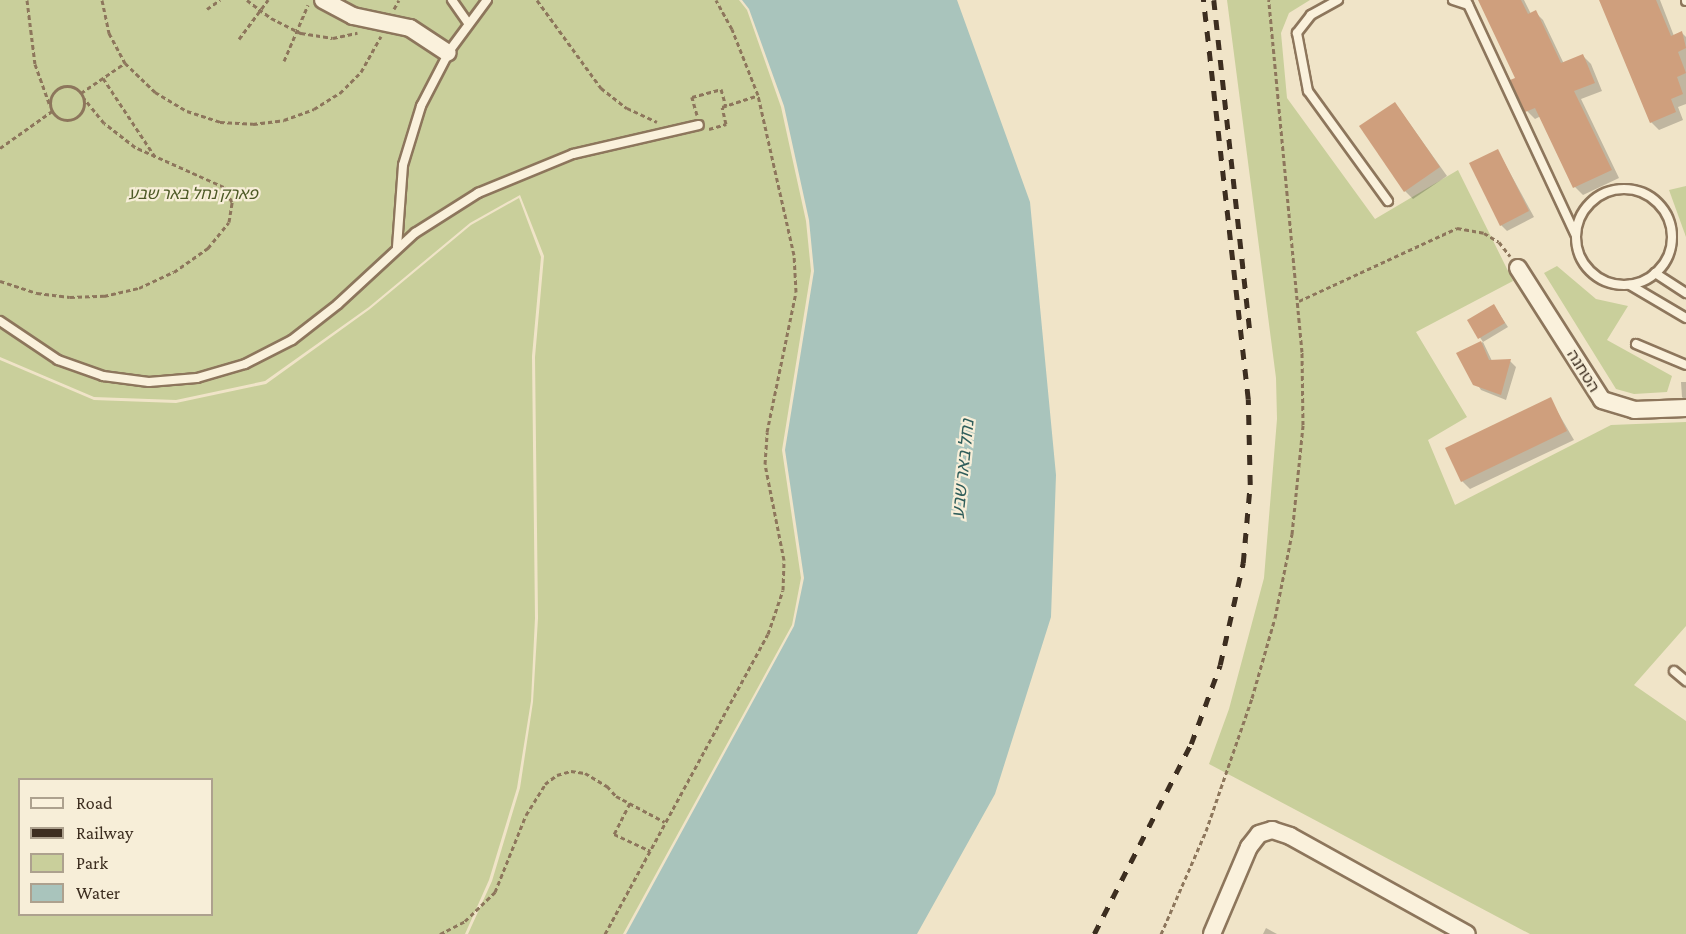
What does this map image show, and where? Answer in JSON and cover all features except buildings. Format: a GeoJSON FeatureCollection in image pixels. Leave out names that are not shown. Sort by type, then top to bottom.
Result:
{"type":"FeatureCollection","features":[{"type":"Feature","properties":{"kind":"street"},"geometry":{"type":"LineString","coordinates":[[323,0],[353,16],[381,20],[418,32],[448,53]]}},
{"type":"Feature","properties":{"kind":"street","name":"הטחנה"},"geometry":{"type":"LineString","coordinates":[[1518,268],[1602,400],[1634,410],[1686,408]]}},
{"type":"Feature","properties":{"kind":"street"},"geometry":{"type":"LineString","coordinates":[[1212,934],[1254,840],[1272,830],[1290,836],[1467,934]]}},
{"type":"Feature","properties":{"kind":"lane"},"geometry":{"type":"LineString","coordinates":[[452,0],[468,23]]}},
{"type":"Feature","properties":{"kind":"lane"},"geometry":{"type":"LineString","coordinates":[[398,247],[399,196],[411,135],[448,53],[487,0]]}},
{"type":"Feature","properties":{"kind":"lane"},"geometry":{"type":"LineString","coordinates":[[1338,0],[1311,15],[1297,33],[1308,91],[1388,201]]}},
{"type":"Feature","properties":{"kind":"lane"},"geometry":{"type":"LineString","coordinates":[[1453,0],[1467,2],[1576,236],[1580,257],[1589,271],[1605,281],[1630,285],[1686,318]]}},
{"type":"Feature","properties":{"kind":"lane"},"geometry":{"type":"LineString","coordinates":[[0,321],[58,360],[103,376],[149,382],[197,378],[245,364],[292,340],[338,304],[398,247],[447,211],[510,177],[573,154],[699,125]]}},
{"type":"Feature","properties":{"kind":"lane"},"geometry":{"type":"LineString","coordinates":[[1576,236],[1582,213],[1593,200],[1615,190],[1645,194],[1661,208],[1671,226],[1671,243],[1666,260],[1655,273],[1630,285]]}},
{"type":"Feature","properties":{"kind":"lane"},"geometry":{"type":"LineString","coordinates":[[1655,273],[1686,293]]}},
{"type":"Feature","properties":{"kind":"lane"},"geometry":{"type":"LineString","coordinates":[[1636,344],[1686,365]]}},
{"type":"Feature","properties":{"kind":"lane"},"geometry":{"type":"LineString","coordinates":[[1674,671],[1686,681]]}},
{"type":"Feature","properties":{"kind":"path"},"geometry":{"type":"LineString","coordinates":[[27,0],[35,64],[52,111],[62,120],[75,118],[82,111],[84,98]]}},
{"type":"Feature","properties":{"kind":"path"},"geometry":{"type":"LineString","coordinates":[[102,0],[109,33],[125,63],[155,92],[187,111],[220,122],[253,124],[284,120],[322,104],[361,72],[377,49],[381,20]]}},
{"type":"Feature","properties":{"kind":"path"},"geometry":{"type":"LineString","coordinates":[[207,9],[220,0]]}},
{"type":"Feature","properties":{"kind":"path"},"geometry":{"type":"LineString","coordinates":[[247,0],[260,11],[297,31],[317,37],[348,36],[381,20],[399,0]]}},
{"type":"Feature","properties":{"kind":"path"},"geometry":{"type":"LineString","coordinates":[[239,39],[268,0]]}},
{"type":"Feature","properties":{"kind":"path"},"geometry":{"type":"LineString","coordinates":[[284,61],[310,0]]}},
{"type":"Feature","properties":{"kind":"path"},"geometry":{"type":"LineString","coordinates":[[537,0],[601,88],[637,114],[679,129]]}},
{"type":"Feature","properties":{"kind":"path"},"geometry":{"type":"LineString","coordinates":[[605,934],[768,634],[783,590],[784,560],[765,464],[767,432],[789,332],[796,283],[787,209],[758,95],[732,29],[716,0]]}},
{"type":"Feature","properties":{"kind":"path"},"geometry":{"type":"LineString","coordinates":[[1161,934],[1231,764],[1275,618],[1292,534],[1303,425],[1299,301],[1269,0]]}},
{"type":"Feature","properties":{"kind":"path"},"geometry":{"type":"LineString","coordinates":[[81,93],[125,63]]}},
{"type":"Feature","properties":{"kind":"path"},"geometry":{"type":"LineString","coordinates":[[102,78],[157,159]]}},
{"type":"Feature","properties":{"kind":"path"},"geometry":{"type":"LineString","coordinates":[[0,281],[37,293],[70,297],[104,296],[139,288],[174,272],[208,249],[229,222],[232,212],[230,194],[210,177],[157,159],[119,136],[81,93],[72,87],[59,88],[52,95],[50,106]]}},
{"type":"Feature","properties":{"kind":"path"},"geometry":{"type":"LineString","coordinates":[[726,106],[722,89],[692,97],[701,131],[726,124],[722,107],[726,106],[758,95]]}},
{"type":"Feature","properties":{"kind":"path"},"geometry":{"type":"LineString","coordinates":[[0,147],[52,111]]}},
{"type":"Feature","properties":{"kind":"path"},"geometry":{"type":"LineString","coordinates":[[1299,301],[1456,228],[1471,228],[1499,242],[1518,268]]}},
{"type":"Feature","properties":{"kind":"path"},"geometry":{"type":"LineString","coordinates":[[440,934],[465,921],[495,892],[526,815],[545,784],[557,775],[571,771],[585,773],[630,803],[666,822]]}},
{"type":"Feature","properties":{"kind":"path"},"geometry":{"type":"LineString","coordinates":[[630,803],[614,834],[650,851]]}},
{"type":"Feature","properties":{"kind":"green space","name":"פארק נחל באר שבע"},"geometry":{"type":"Polygon","coordinates":[[[0,0],[739,0],[747,10],[781,107],[806,221],[811,271],[782,450],[801,578],[792,625],[623,934],[468,934],[492,881],[520,788],[533,702],[538,618],[535,357],[544,256],[520,195],[470,223],[369,307],[265,381],[176,400],[94,397],[0,357],[0,0]]]}},
{"type":"Feature","properties":{"kind":"green space"},"geometry":{"type":"Polygon","coordinates":[[[1227,0],[1310,0],[1289,13],[1281,33],[1287,98],[1375,219],[1458,170],[1513,281],[1416,332],[1467,417],[1428,440],[1455,505],[1611,425],[1686,422],[1686,626],[1634,685],[1686,721],[1686,934],[1530,934],[1209,764],[1229,709],[1264,578],[1277,419],[1276,378],[1227,0]]]}},
{"type":"Feature","properties":{"kind":"green space"},"geometry":{"type":"Polygon","coordinates":[[[1686,186],[1686,237],[1669,190],[1686,186]]]}},
{"type":"Feature","properties":{"kind":"green space"},"geometry":{"type":"Polygon","coordinates":[[[519,198],[541,257],[532,356],[535,618],[531,701],[517,788],[489,880],[465,934],[0,934],[0,360],[94,400],[176,403],[266,384],[370,309],[471,225],[519,198]]]}},
{"type":"Feature","properties":{"kind":"green space"},"geometry":{"type":"Polygon","coordinates":[[[1557,266],[1596,299],[1628,306],[1607,340],[1672,376],[1667,392],[1634,394],[1616,389],[1544,273],[1557,266]]]}},
{"type":"Feature","properties":{"kind":"water","name":"נחל באר שבע"},"geometry":{"type":"Polygon","coordinates":[[[742,0],[957,0],[1030,202],[1056,475],[1051,617],[995,794],[917,934],[626,934],[794,626],[804,578],[785,450],[814,271],[809,220],[784,106],[749,9],[742,0]]]}},
{"type":"Feature","properties":{"kind":"railway"},"geometry":{"type":"LineString","coordinates":[[1094,934],[1191,744],[1220,665],[1243,563],[1250,485],[1248,399],[1203,0]]}},
{"type":"Feature","properties":{"kind":"railway"},"geometry":{"type":"LineString","coordinates":[[1214,0],[1250,329]]}}]}
